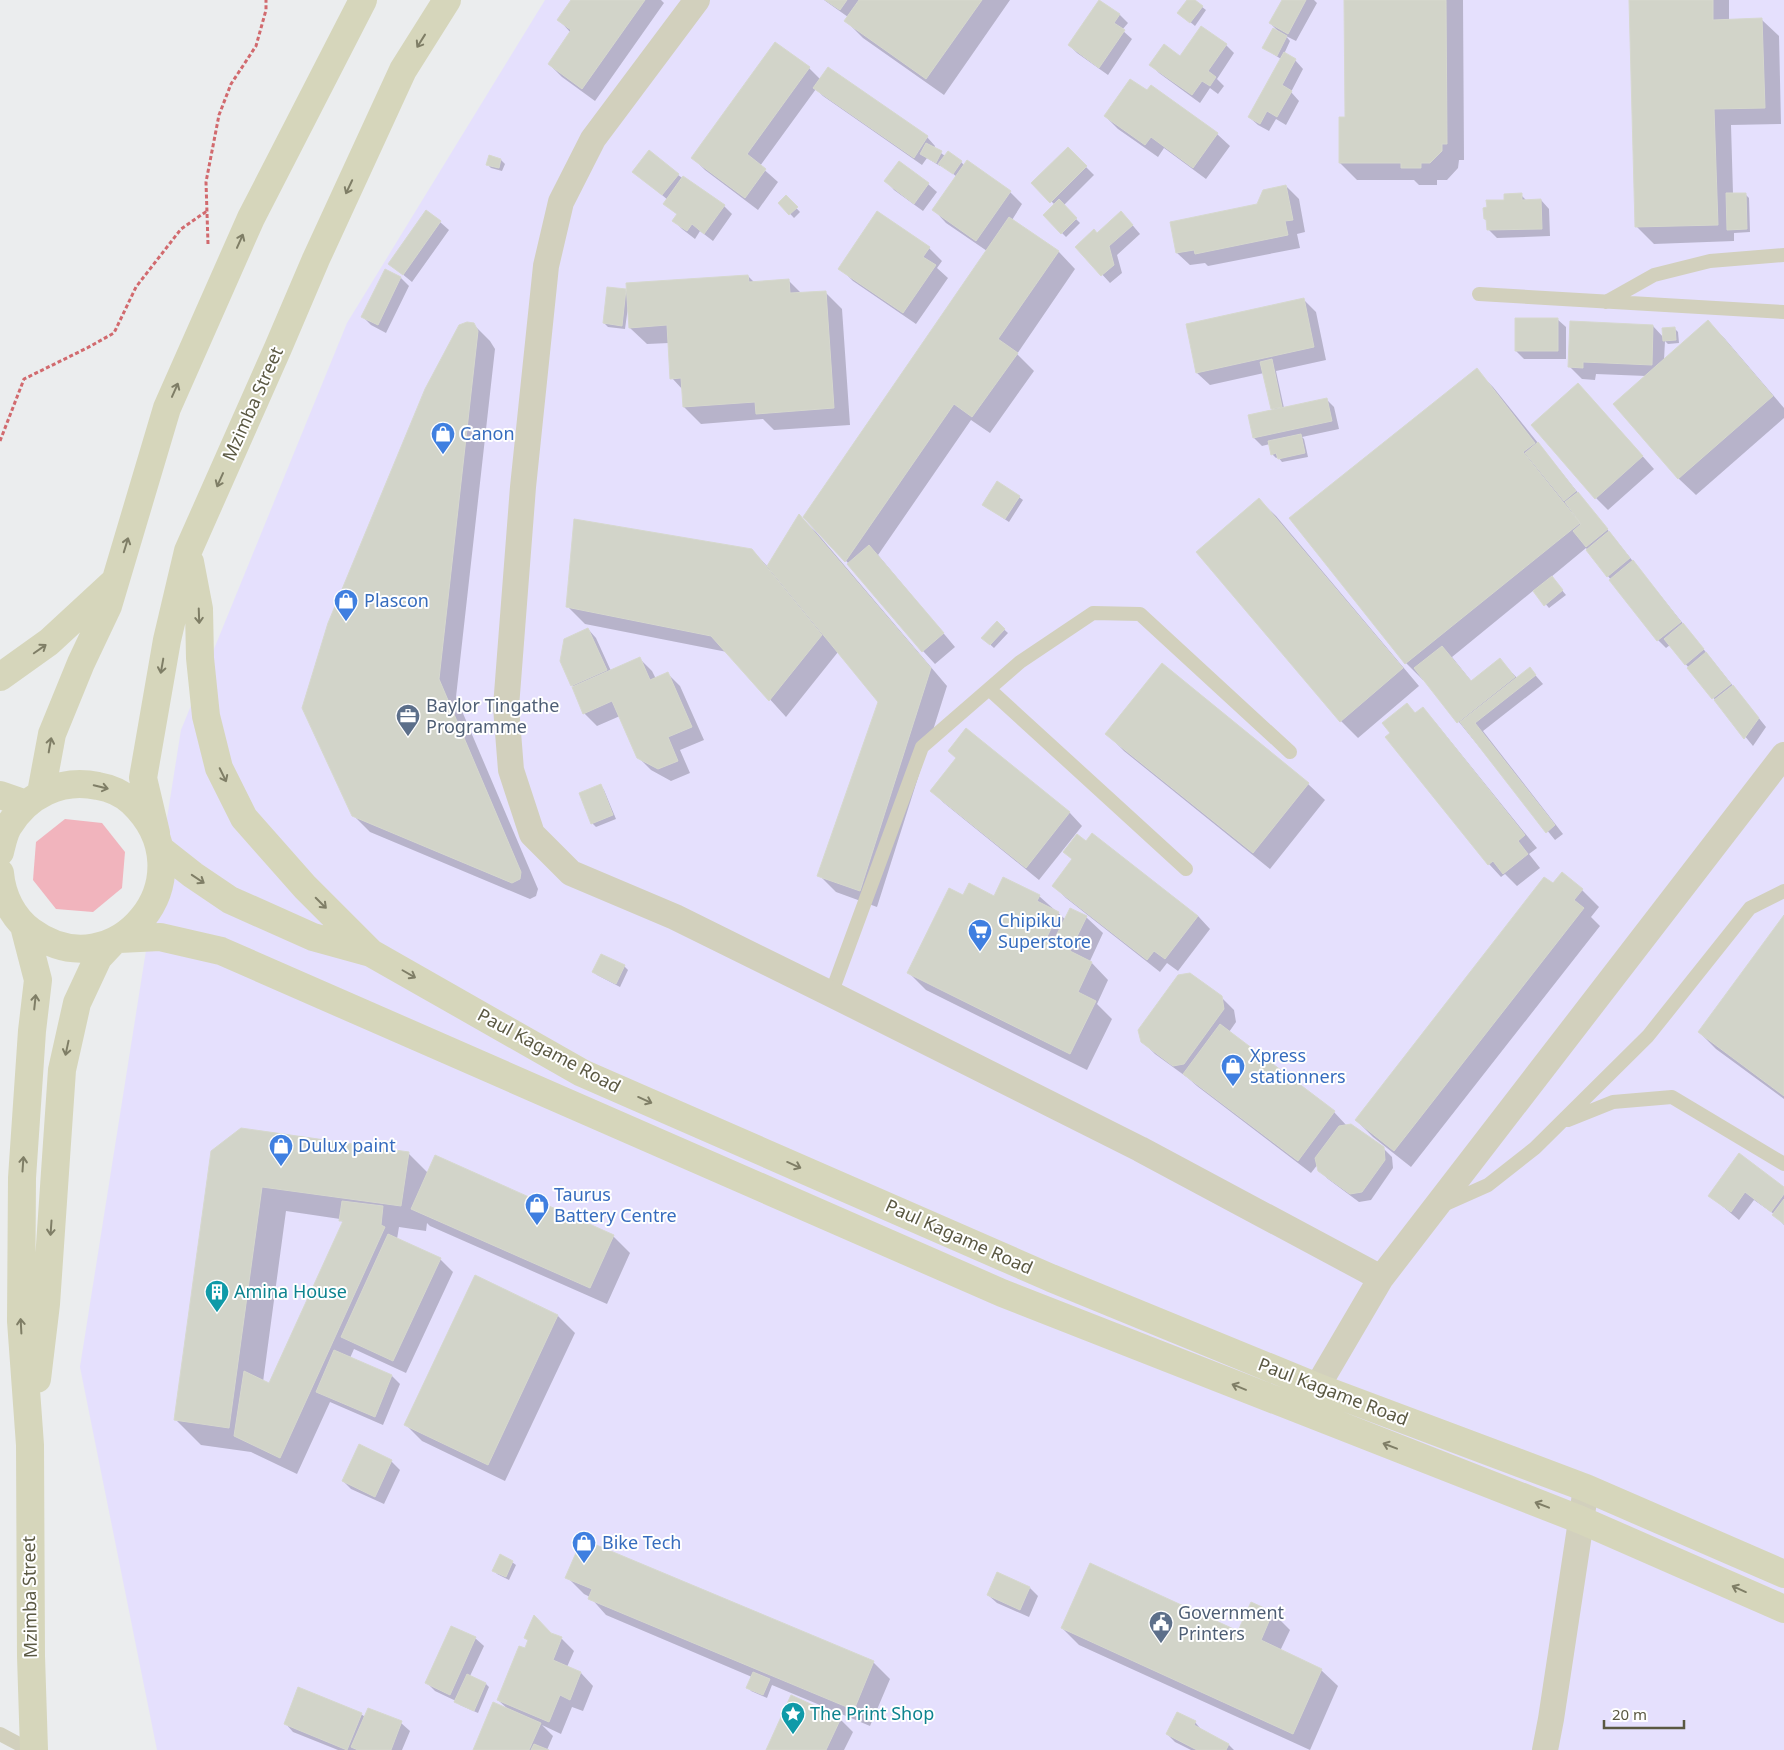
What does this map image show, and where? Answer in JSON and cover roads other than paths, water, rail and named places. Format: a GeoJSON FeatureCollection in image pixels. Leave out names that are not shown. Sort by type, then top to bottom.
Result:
{"type":"FeatureCollection","features":[{"type":"Feature","properties":{"kind":"main road"},"geometry":{"type":"LineString","coordinates":[[33,799],[52,734],[81,663],[108,606],[167,408],[251,218],[363,0]]}},
{"type":"Feature","properties":{"kind":"main road","name":"Mzimba Street"},"geometry":{"type":"LineString","coordinates":[[116,940],[137,926],[151,908],[160,887],[162,864],[143,778],[167,640],[188,550],[316,259],[403,70],[447,0]]}},
{"type":"Feature","properties":{"kind":"main road"},"geometry":{"type":"LineString","coordinates":[[188,550],[199,609],[200,658],[206,716],[219,768],[244,818],[305,887],[371,953]]}},
{"type":"Feature","properties":{"kind":"main road"},"geometry":{"type":"LineString","coordinates":[[0,677],[49,642],[116,580]]}},
{"type":"Feature","properties":{"kind":"main road"},"geometry":{"type":"LineString","coordinates":[[0,852],[7,828],[33,799],[62,785],[85,783],[107,788],[128,798],[144,814],[158,841]]}},
{"type":"Feature","properties":{"kind":"main road"},"geometry":{"type":"LineString","coordinates":[[0,795],[33,799]]}},
{"type":"Feature","properties":{"kind":"main road","name":"Paul Kagame Road"},"geometry":{"type":"LineString","coordinates":[[158,841],[192,875],[230,900],[264,917],[313,937],[371,953],[582,1073],[1051,1278],[1317,1387],[1586,1488],[1784,1574]]}},
{"type":"Feature","properties":{"kind":"main road"},"geometry":{"type":"LineString","coordinates":[[0,873],[1,887],[19,920],[38,980],[32,1031],[22,1178],[21,1321],[30,1445]]}},
{"type":"Feature","properties":{"kind":"main road"},"geometry":{"type":"LineString","coordinates":[[0,889],[19,920],[37,936],[51,943],[66,947],[83,948],[98,947],[116,940],[160,937],[221,951],[1002,1293],[1581,1520],[1784,1609]]}},
{"type":"Feature","properties":{"kind":"main road"},"geometry":{"type":"LineString","coordinates":[[30,1445],[46,1304],[62,1070],[77,1003],[98,958],[116,940]]}},
{"type":"Feature","properties":{"kind":"main road","name":"Mzimba Street"},"geometry":{"type":"LineString","coordinates":[[30,1445],[32,1750]]}},
{"type":"Feature","properties":{"kind":"street"},"geometry":{"type":"LineString","coordinates":[[697,0],[593,139],[561,202],[546,266],[523,487],[506,708],[511,770],[532,834],[571,873],[675,917],[832,994],[1140,1149],[1382,1278]]}},
{"type":"Feature","properties":{"kind":"street"},"geometry":{"type":"LineString","coordinates":[[1305,1413],[1317,1387],[1382,1278],[1784,755]]}},
{"type":"Feature","properties":{"kind":"street"},"geometry":{"type":"LineString","coordinates":[[1545,1750],[1586,1488]]}},
{"type":"Feature","properties":{"kind":"lane"},"geometry":{"type":"LineString","coordinates":[[1606,302],[1654,275],[1710,261],[1784,255]]}},
{"type":"Feature","properties":{"kind":"lane"},"geometry":{"type":"LineString","coordinates":[[1479,294],[1784,312]]}},
{"type":"Feature","properties":{"kind":"lane"},"geometry":{"type":"LineString","coordinates":[[832,994],[922,747],[1020,662],[1093,613],[1140,614],[1290,752]]}},
{"type":"Feature","properties":{"kind":"lane"},"geometry":{"type":"LineString","coordinates":[[989,689],[1186,869]]}},
{"type":"Feature","properties":{"kind":"lane"},"geometry":{"type":"LineString","coordinates":[[1434,1210],[1488,1185],[1535,1148],[1648,1036],[1750,908],[1784,891]]}},
{"type":"Feature","properties":{"kind":"lane"},"geometry":{"type":"LineString","coordinates":[[1562,1123],[1613,1102],[1672,1097],[1784,1164]]}},
{"type":"Feature","properties":{"kind":"lane"},"geometry":{"type":"LineString","coordinates":[[0,1734],[32,1750]]}},
{"type":"Feature","properties":{"kind":"place","name":"Canon"},"geometry":{"type":"Point","coordinates":[443,455]}},
{"type":"Feature","properties":{"kind":"place","name":"Plascon"},"geometry":{"type":"Point","coordinates":[346,622]}},
{"type":"Feature","properties":{"kind":"place","name":"Baylor Tingathe Programme"},"geometry":{"type":"Point","coordinates":[408,737]}},
{"type":"Feature","properties":{"kind":"place","name":"Chipiku Superstore"},"geometry":{"type":"Point","coordinates":[980,952]}},
{"type":"Feature","properties":{"kind":"place","name":"Xpress stationners"},"geometry":{"type":"Point","coordinates":[1233,1087]}},
{"type":"Feature","properties":{"kind":"place","name":"Dulux paint"},"geometry":{"type":"Point","coordinates":[281,1167]}},
{"type":"Feature","properties":{"kind":"place","name":"Taurus Battery Centre"},"geometry":{"type":"Point","coordinates":[537,1226]}},
{"type":"Feature","properties":{"kind":"place","name":"Amina House"},"geometry":{"type":"Point","coordinates":[217,1313]}},
{"type":"Feature","properties":{"kind":"place","name":"Bike Tech"},"geometry":{"type":"Point","coordinates":[584,1564]}},
{"type":"Feature","properties":{"kind":"place","name":"Government Printers"},"geometry":{"type":"Point","coordinates":[1161,1644]}},
{"type":"Feature","properties":{"kind":"place","name":"The Print Shop"},"geometry":{"type":"Point","coordinates":[793,1735]}}]}
